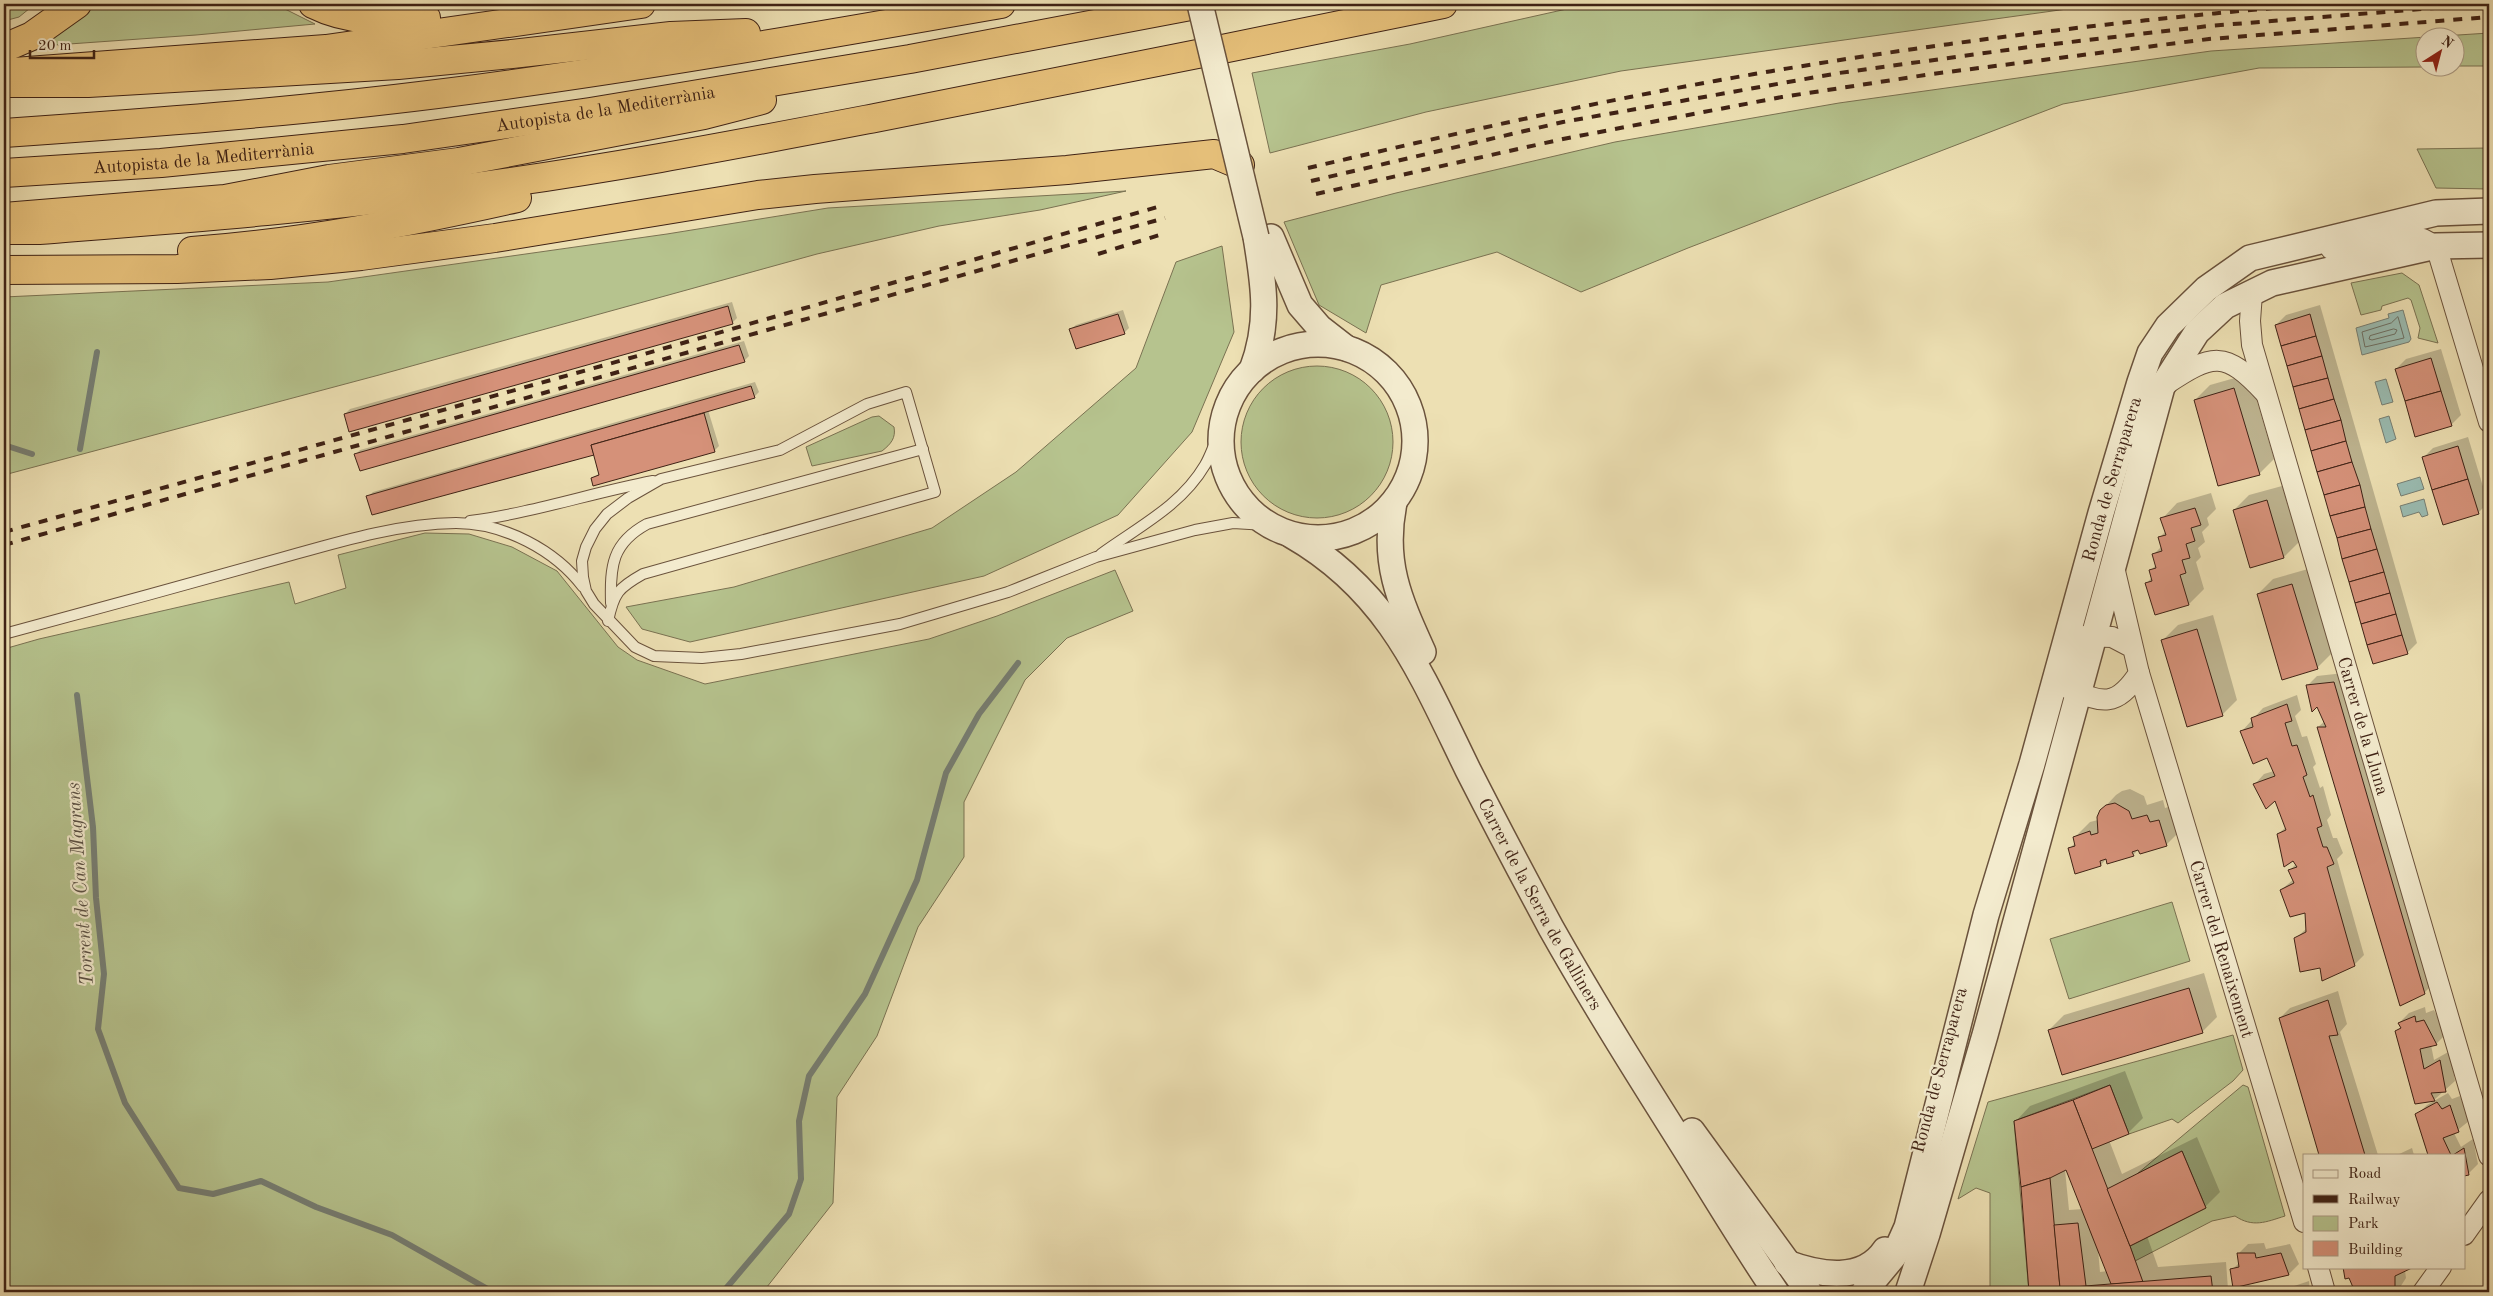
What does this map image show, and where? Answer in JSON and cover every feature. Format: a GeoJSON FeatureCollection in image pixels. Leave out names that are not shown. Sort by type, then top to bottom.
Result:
{"type":"FeatureCollection","features":[{"type":"Feature","properties":{"kind":"highway"},"geometry":{"type":"LineString","coordinates":[[4,48],[32,36],[77,4]]}},
{"type":"Feature","properties":{"kind":"highway"},"geometry":{"type":"LineString","coordinates":[[313,4],[327,11],[353,17],[395,21],[441,17],[532,4]]}},
{"type":"Feature","properties":{"kind":"highway"},"geometry":{"type":"LineString","coordinates":[[4,73],[326,49],[641,4]]}},
{"type":"Feature","properties":{"kind":"highway"},"geometry":{"type":"LineString","coordinates":[[4,133],[201,118],[436,94],[653,63],[1001,4]]}},
{"type":"Feature","properties":{"kind":"highway","name":"Autopista de la Mediterrània"},"geometry":{"type":"LineString","coordinates":[[4,173],[161,163],[403,139],[590,112],[910,59],[1201,4]]}},
{"type":"Feature","properties":{"kind":"highway"},"geometry":{"type":"LineString","coordinates":[[4,230],[39,230],[264,212],[440,192],[714,148],[1127,68],[1443,4]]}},
{"type":"Feature","properties":{"kind":"highway"},"geometry":{"type":"LineString","coordinates":[[4,83],[88,83],[398,65],[671,36],[860,28]]}},
{"type":"Feature","properties":{"kind":"highway"},"geometry":{"type":"LineString","coordinates":[[4,217],[225,198],[329,179],[459,162],[704,115],[910,59]]}},
{"type":"Feature","properties":{"kind":"highway"},"geometry":{"type":"LineString","coordinates":[[4,266],[222,248],[359,231],[516,198],[714,148]]}},
{"type":"Feature","properties":{"kind":"highway"},"geometry":{"type":"LineString","coordinates":[[4,270],[177,269],[270,265],[361,256],[495,238],[758,194],[815,188],[1067,170],[1214,154],[1240,165]]}},
{"type":"Feature","properties":{"kind":"street"},"geometry":{"type":"LineString","coordinates":[[1201,4],[1240,165],[1264,237],[1300,305],[1320,327],[1346,348]]}},
{"type":"Feature","properties":{"kind":"street"},"geometry":{"type":"LineString","coordinates":[[1216,4],[1264,237],[1265,311],[1261,344],[1252,370]]}},
{"type":"Feature","properties":{"kind":"street"},"geometry":{"type":"LineString","coordinates":[[2489,212],[2452,225],[2436,246],[2489,422]]}},
{"type":"Feature","properties":{"kind":"street","name":"Ronda de Serraparera"},"geometry":{"type":"LineString","coordinates":[[1864,1292],[1894,1256],[1907,1227],[1986,915],[2028,776],[2091,548],[2150,353],[2168,326],[2206,289],[2250,258],[2436,213],[2489,212]]}},
{"type":"Feature","properties":{"kind":"street","name":"Ronda de Serraparera"},"geometry":{"type":"LineString","coordinates":[[2295,246],[2314,252],[2408,236],[2423,239],[2436,246]]}},
{"type":"Feature","properties":{"kind":"street","name":"Ronda de Serraparera"},"geometry":{"type":"LineString","coordinates":[[1908,1292],[1927,1234],[1985,1035],[2087,636],[2114,564],[2162,387],[2197,332],[2225,306],[2272,283],[2436,246],[2489,245]]}},
{"type":"Feature","properties":{"kind":"street","name":"Carrer de la Lluna"},"geometry":{"type":"LineString","coordinates":[[2252,293],[2250,322],[2252,345],[2489,1156]]}},
{"type":"Feature","properties":{"kind":"street"},"geometry":{"type":"LineString","coordinates":[[1318,344],[1346,348],[1363,355],[1379,366],[1398,386],[1409,408],[1416,450],[1410,477],[1394,503],[1382,514],[1348,529],[1329,534],[1291,535],[1266,525],[1242,503],[1226,476],[1220,452],[1222,423],[1233,394],[1252,370],[1270,357],[1291,348],[1318,344]]}},
{"type":"Feature","properties":{"kind":"street","name":"Ronda de Serraparera"},"geometry":{"type":"LineString","coordinates":[[2162,387],[2192,366],[2216,361],[2232,363],[2245,371],[2268,396]]}},
{"type":"Feature","properties":{"kind":"street","name":"Carrer de la Serra de Galliners"},"geometry":{"type":"LineString","coordinates":[[1394,503],[1389,528],[1389,547],[1401,601],[1455,721],[1505,821],[1598,987],[1654,1077],[1809,1292]]}},
{"type":"Feature","properties":{"kind":"street","name":"Carrer de la Serra de Galliners"},"geometry":{"type":"LineString","coordinates":[[1291,535],[1335,564],[1376,606],[1398,634],[1416,663],[1474,781],[1565,951],[1663,1114],[1776,1292]]}},
{"type":"Feature","properties":{"kind":"street"},"geometry":{"type":"LineString","coordinates":[[2091,548],[2096,572],[2087,636],[2112,637],[2133,648]]}},
{"type":"Feature","properties":{"kind":"street"},"geometry":{"type":"LineString","coordinates":[[2028,776],[2072,690],[2096,699],[2110,700],[2122,694],[2140,673],[2114,564]]}},
{"type":"Feature","properties":{"kind":"street","name":"Carrer del Renaixement"},"geometry":{"type":"LineString","coordinates":[[2140,673],[2303,1219]]}},
{"type":"Feature","properties":{"kind":"street","name":"Ronda de Serraparera"},"geometry":{"type":"LineString","coordinates":[[1788,1263],[1808,1271],[1834,1275],[1868,1268],[1882,1255],[1893,1238],[2012,800],[2028,776]]}},
{"type":"Feature","properties":{"kind":"street","name":"Ronda de Serraparera"},"geometry":{"type":"LineString","coordinates":[[1923,1292],[1929,1260],[1986,1052],[1985,1035]]}},
{"type":"Feature","properties":{"kind":"street"},"geometry":{"type":"LineString","coordinates":[[2466,1232],[2489,1200]]}},
{"type":"Feature","properties":{"kind":"street"},"geometry":{"type":"LineString","coordinates":[[2318,1268],[2325,1292]]}},
{"type":"Feature","properties":{"kind":"street"},"geometry":{"type":"LineString","coordinates":[[2423,1292],[2440,1268]]}},
{"type":"Feature","properties":{"kind":"lane"},"geometry":{"type":"LineString","coordinates":[[4,634],[384,530],[516,515],[614,489],[780,450],[866,404],[906,392],[935,492],[642,574],[621,586],[612,604],[608,621]]}},
{"type":"Feature","properties":{"kind":"lane"},"geometry":{"type":"LineString","coordinates":[[1096,557],[1160,513],[1187,490],[1206,463],[1222,423]]}},
{"type":"Feature","properties":{"kind":"lane"},"geometry":{"type":"LineString","coordinates":[[612,604],[610,578],[619,547],[633,532],[647,524],[923,449]]}},
{"type":"Feature","properties":{"kind":"lane"},"geometry":{"type":"LineString","coordinates":[[586,591],[582,561],[586,547],[595,529],[607,514],[661,479]]}},
{"type":"Feature","properties":{"kind":"lane"},"geometry":{"type":"LineString","coordinates":[[456,523],[502,532],[544,551],[564,564],[608,621],[635,647],[654,656],[702,658],[741,654],[909,622],[1008,592],[1096,557],[1205,528],[1233,523],[1266,525]]}},
{"type":"Feature","properties":{"kind":"green space"},"geometry":{"type":"Polygon","coordinates":[[[4,4],[35,4],[19,17],[4,21],[4,4]]]}},
{"type":"Feature","properties":{"kind":"green space"},"geometry":{"type":"Polygon","coordinates":[[[92,4],[275,4],[315,24],[41,46],[92,4]]]}},
{"type":"Feature","properties":{"kind":"green space"},"geometry":{"type":"Polygon","coordinates":[[[1589,4],[2103,4],[1621,71],[1426,112],[1270,153],[1252,73],[1410,44],[1589,4]]]}},
{"type":"Feature","properties":{"kind":"green space"},"geometry":{"type":"Polygon","coordinates":[[[2489,33],[2489,66],[2466,66],[2466,34],[2489,33]]]}},
{"type":"Feature","properties":{"kind":"green space"},"geometry":{"type":"Polygon","coordinates":[[[2416,38],[2416,67],[2259,68],[2063,104],[1688,248],[1581,292],[1497,252],[1381,285],[1366,333],[1319,305],[1284,222],[1396,193],[1615,142],[1839,103],[2211,51],[2416,38]]]}},
{"type":"Feature","properties":{"kind":"green space"},"geometry":{"type":"Polygon","coordinates":[[[2489,148],[2489,189],[2436,188],[2417,149],[2489,148]]]}},
{"type":"Feature","properties":{"kind":"green space"},"geometry":{"type":"Polygon","coordinates":[[[1126,191],[1040,210],[939,226],[817,254],[379,375],[4,475],[4,297],[328,282],[667,234],[828,208],[1126,191]]]}},
{"type":"Feature","properties":{"kind":"green space"},"geometry":{"type":"Polygon","coordinates":[[[1222,246],[1234,332],[1192,432],[1118,515],[984,576],[690,642],[642,629],[626,607],[734,587],[932,528],[1016,472],[1136,368],[1176,262],[1222,246]]]}},
{"type":"Feature","properties":{"kind":"green space"},"geometry":{"type":"Polygon","coordinates":[[[2402,273],[2419,285],[2438,343],[2418,338],[2420,328],[2411,300],[2408,298],[2382,306],[2381,310],[2361,315],[2351,283],[2402,273]]]}},
{"type":"Feature","properties":{"kind":"green space"},"geometry":{"type":"Polygon","coordinates":[[[1317,366],[1346,372],[1371,388],[1387,413],[1393,442],[1387,471],[1371,496],[1346,512],[1317,518],[1288,512],[1263,496],[1247,471],[1241,442],[1247,413],[1263,388],[1288,372],[1317,366]]]}},
{"type":"Feature","properties":{"kind":"green space"},"geometry":{"type":"Polygon","coordinates":[[[879,416],[894,427],[892,440],[882,451],[812,466],[806,447],[872,417],[879,416]]]}},
{"type":"Feature","properties":{"kind":"green space"},"geometry":{"type":"Polygon","coordinates":[[[425,533],[469,534],[512,547],[557,571],[618,647],[637,660],[705,684],[929,639],[997,616],[1115,570],[1133,611],[1067,638],[1025,680],[964,802],[964,857],[918,927],[877,1036],[837,1097],[833,1203],[763,1292],[4,1292],[4,649],[39,639],[289,582],[295,604],[346,588],[338,555],[425,533]]]}},
{"type":"Feature","properties":{"kind":"green space"},"geometry":{"type":"Polygon","coordinates":[[[2172,902],[2190,961],[2069,999],[2050,939],[2172,902]]]}},
{"type":"Feature","properties":{"kind":"green space"},"geometry":{"type":"Polygon","coordinates":[[[2233,1035],[2243,1070],[2233,1081],[2178,1123],[2172,1119],[2129,1134],[2110,1085],[2014,1121],[2029,1292],[1990,1292],[1990,1193],[1976,1188],[1958,1199],[1988,1102],[2233,1035]]]}},
{"type":"Feature","properties":{"kind":"green space"},"geometry":{"type":"Polygon","coordinates":[[[2243,1085],[2248,1087],[2285,1216],[2260,1223],[2248,1222],[2235,1216],[2212,1221],[2135,1261],[2130,1246],[2206,1208],[2182,1151],[2137,1174],[2243,1085]]]}},
{"type":"Feature","properties":{"kind":"green space"},"geometry":{"type":"Polygon","coordinates":[[[1868,1278],[1855,1292],[1823,1292],[1815,1280],[1868,1278]]]}},
{"type":"Feature","properties":{"kind":"water"},"geometry":{"type":"Polygon","coordinates":[[[2403,310],[2411,339],[2409,342],[2362,355],[2356,328],[2389,318],[2388,314],[2403,310]]]}},
{"type":"Feature","properties":{"kind":"water"},"geometry":{"type":"Polygon","coordinates":[[[2386,379],[2393,402],[2382,405],[2375,382],[2386,379]]]}},
{"type":"Feature","properties":{"kind":"water"},"geometry":{"type":"Polygon","coordinates":[[[2389,416],[2396,439],[2386,443],[2379,419],[2389,416]]]}},
{"type":"Feature","properties":{"kind":"water"},"geometry":{"type":"Polygon","coordinates":[[[2420,477],[2424,489],[2401,496],[2397,484],[2420,477]]]}},
{"type":"Feature","properties":{"kind":"water"},"geometry":{"type":"Polygon","coordinates":[[[2424,499],[2428,515],[2422,517],[2419,512],[2403,517],[2400,506],[2424,499]]]}},
{"type":"Feature","properties":{"kind":"building"},"geometry":{"type":"Polygon","coordinates":[[[728,306],[733,324],[349,432],[344,414],[728,306]]]}},
{"type":"Feature","properties":{"kind":"building"},"geometry":{"type":"Polygon","coordinates":[[[1118,314],[1125,334],[1076,349],[1069,329],[1118,314]]]}},
{"type":"Feature","properties":{"kind":"building"},"geometry":{"type":"Polygon","coordinates":[[[2310,314],[2316,336],[2281,346],[2275,325],[2310,314]]]}},
{"type":"Feature","properties":{"kind":"building"},"geometry":{"type":"Polygon","coordinates":[[[2316,336],[2322,356],[2287,366],[2281,346],[2316,336]]]}},
{"type":"Feature","properties":{"kind":"building"},"geometry":{"type":"Polygon","coordinates":[[[739,345],[745,362],[360,471],[354,454],[739,345]]]}},
{"type":"Feature","properties":{"kind":"building"},"geometry":{"type":"Polygon","coordinates":[[[2322,356],[2328,378],[2293,387],[2287,366],[2322,356]]]}},
{"type":"Feature","properties":{"kind":"building"},"geometry":{"type":"Polygon","coordinates":[[[2431,358],[2441,391],[2405,401],[2395,369],[2431,358]]]}},
{"type":"Feature","properties":{"kind":"building"},"geometry":{"type":"Polygon","coordinates":[[[2328,378],[2334,399],[2299,409],[2293,387],[2328,378]]]}},
{"type":"Feature","properties":{"kind":"building"},"geometry":{"type":"Polygon","coordinates":[[[751,386],[755,398],[591,445],[594,455],[372,515],[366,496],[751,386]]]}},
{"type":"Feature","properties":{"kind":"building"},"geometry":{"type":"Polygon","coordinates":[[[2234,388],[2260,475],[2218,486],[2194,400],[2234,388]]]}},
{"type":"Feature","properties":{"kind":"building"},"geometry":{"type":"Polygon","coordinates":[[[2441,391],[2452,426],[2415,437],[2405,401],[2441,391]]]}},
{"type":"Feature","properties":{"kind":"building"},"geometry":{"type":"Polygon","coordinates":[[[2334,399],[2341,420],[2305,430],[2299,409],[2334,399]]]}},
{"type":"Feature","properties":{"kind":"building"},"geometry":{"type":"Polygon","coordinates":[[[704,413],[715,452],[593,486],[591,478],[599,475],[591,445],[704,413]]]}},
{"type":"Feature","properties":{"kind":"building"},"geometry":{"type":"Polygon","coordinates":[[[2341,420],[2346,441],[2311,451],[2305,430],[2341,420]]]}},
{"type":"Feature","properties":{"kind":"building"},"geometry":{"type":"Polygon","coordinates":[[[2346,441],[2352,462],[2317,472],[2311,451],[2346,441]]]}},
{"type":"Feature","properties":{"kind":"building"},"geometry":{"type":"Polygon","coordinates":[[[2458,446],[2468,479],[2432,490],[2422,457],[2458,446]]]}},
{"type":"Feature","properties":{"kind":"building"},"geometry":{"type":"Polygon","coordinates":[[[2352,462],[2360,485],[2324,495],[2317,472],[2352,462]]]}},
{"type":"Feature","properties":{"kind":"building"},"geometry":{"type":"Polygon","coordinates":[[[2468,479],[2479,514],[2443,525],[2432,490],[2468,479]]]}},
{"type":"Feature","properties":{"kind":"building"},"geometry":{"type":"Polygon","coordinates":[[[2360,485],[2365,507],[2330,516],[2324,495],[2360,485]]]}},
{"type":"Feature","properties":{"kind":"building"},"geometry":{"type":"Polygon","coordinates":[[[2267,500],[2284,558],[2250,568],[2233,510],[2267,500]]]}},
{"type":"Feature","properties":{"kind":"building"},"geometry":{"type":"Polygon","coordinates":[[[2365,507],[2371,529],[2337,538],[2330,516],[2365,507]]]}},
{"type":"Feature","properties":{"kind":"building"},"geometry":{"type":"Polygon","coordinates":[[[2195,508],[2201,525],[2191,528],[2195,541],[2186,544],[2190,558],[2182,560],[2186,573],[2180,575],[2189,605],[2155,615],[2145,583],[2152,581],[2149,570],[2156,568],[2152,554],[2162,551],[2158,537],[2166,535],[2160,518],[2195,508]]]}},
{"type":"Feature","properties":{"kind":"building"},"geometry":{"type":"Polygon","coordinates":[[[2371,529],[2377,549],[2342,559],[2337,538],[2371,529]]]}},
{"type":"Feature","properties":{"kind":"building"},"geometry":{"type":"Polygon","coordinates":[[[2377,549],[2384,572],[2349,582],[2342,559],[2377,549]]]}},
{"type":"Feature","properties":{"kind":"building"},"geometry":{"type":"Polygon","coordinates":[[[2384,572],[2390,593],[2355,603],[2349,582],[2384,572]]]}},
{"type":"Feature","properties":{"kind":"building"},"geometry":{"type":"Polygon","coordinates":[[[2292,584],[2318,669],[2282,680],[2257,594],[2292,584]]]}},
{"type":"Feature","properties":{"kind":"building"},"geometry":{"type":"Polygon","coordinates":[[[2390,593],[2396,614],[2361,624],[2355,603],[2390,593]]]}},
{"type":"Feature","properties":{"kind":"building"},"geometry":{"type":"Polygon","coordinates":[[[2396,614],[2402,635],[2367,645],[2361,624],[2396,614]]]}},
{"type":"Feature","properties":{"kind":"building"},"geometry":{"type":"Polygon","coordinates":[[[2197,629],[2223,716],[2187,727],[2161,640],[2197,629]]]}},
{"type":"Feature","properties":{"kind":"building"},"geometry":{"type":"Polygon","coordinates":[[[2402,635],[2408,654],[2373,664],[2367,645],[2402,635]]]}},
{"type":"Feature","properties":{"kind":"building"},"geometry":{"type":"Polygon","coordinates":[[[2334,682],[2425,994],[2400,1006],[2317,727],[2326,727],[2317,707],[2312,712],[2306,685],[2334,682]]]}},
{"type":"Feature","properties":{"kind":"building"},"geometry":{"type":"Polygon","coordinates":[[[2287,704],[2292,721],[2285,723],[2292,746],[2297,745],[2307,775],[2303,777],[2310,797],[2313,795],[2322,826],[2317,828],[2323,847],[2327,847],[2334,864],[2327,867],[2355,966],[2322,981],[2320,968],[2300,972],[2294,938],[2306,932],[2305,913],[2290,917],[2280,890],[2294,883],[2288,870],[2297,867],[2293,861],[2284,867],[2277,834],[2286,830],[2275,801],[2266,809],[2253,784],[2275,776],[2267,758],[2253,764],[2240,731],[2253,727],[2251,718],[2287,704]]]}},
{"type":"Feature","properties":{"kind":"building"},"geometry":{"type":"Polygon","coordinates":[[[2115,803],[2129,811],[2132,819],[2147,815],[2150,822],[2159,820],[2167,846],[2140,854],[2138,850],[2132,852],[2134,856],[2107,864],[2106,859],[2100,861],[2101,866],[2075,874],[2068,848],[2075,846],[2073,837],[2090,831],[2091,835],[2098,833],[2097,817],[2100,810],[2106,805],[2115,803]]]}},
{"type":"Feature","properties":{"kind":"building"},"geometry":{"type":"Polygon","coordinates":[[[2189,988],[2203,1033],[2062,1075],[2048,1030],[2189,988]]]}},
{"type":"Feature","properties":{"kind":"building"},"geometry":{"type":"Polygon","coordinates":[[[2328,1000],[2338,1035],[2329,1036],[2365,1154],[2319,1154],[2279,1018],[2328,1000]]]}},
{"type":"Feature","properties":{"kind":"building"},"geometry":{"type":"Polygon","coordinates":[[[2415,1016],[2416,1022],[2424,1020],[2437,1045],[2420,1049],[2424,1069],[2440,1060],[2446,1092],[2431,1093],[2435,1101],[2415,1104],[2395,1031],[2401,1028],[2398,1023],[2415,1016]]]}},
{"type":"Feature","properties":{"kind":"building"},"geometry":{"type":"Polygon","coordinates":[[[2110,1085],[2129,1134],[2092,1149],[2073,1100],[2110,1085]]]}},
{"type":"Feature","properties":{"kind":"building"},"geometry":{"type":"Polygon","coordinates":[[[2073,1100],[2143,1282],[2111,1284],[2066,1170],[2050,1178],[2021,1187],[2014,1121],[2073,1100]]]}},
{"type":"Feature","properties":{"kind":"building"},"geometry":{"type":"Polygon","coordinates":[[[2437,1102],[2442,1109],[2450,1105],[2459,1132],[2443,1138],[2451,1154],[2428,1154],[2415,1114],[2437,1102]]]}},
{"type":"Feature","properties":{"kind":"building"},"geometry":{"type":"Polygon","coordinates":[[[2464,1148],[2465,1154],[2455,1154],[2464,1148]]]}},
{"type":"Feature","properties":{"kind":"building"},"geometry":{"type":"Polygon","coordinates":[[[2182,1151],[2206,1208],[2130,1246],[2107,1189],[2182,1151]]]}},
{"type":"Feature","properties":{"kind":"building"},"geometry":{"type":"Polygon","coordinates":[[[2466,1159],[2469,1175],[2466,1176],[2466,1159]]]}},
{"type":"Feature","properties":{"kind":"building"},"geometry":{"type":"Polygon","coordinates":[[[2050,1178],[2060,1288],[2211,1276],[2213,1292],[2029,1292],[2021,1187],[2050,1178]]]}},
{"type":"Feature","properties":{"kind":"building"},"geometry":{"type":"Polygon","coordinates":[[[2078,1223],[2086,1286],[2060,1288],[2054,1225],[2078,1223]]]}},
{"type":"Feature","properties":{"kind":"building"},"geometry":{"type":"Polygon","coordinates":[[[2237,1253],[2255,1253],[2256,1258],[2281,1253],[2289,1275],[2233,1288],[2230,1269],[2239,1267],[2237,1253]]]}},
{"type":"Feature","properties":{"kind":"building"},"geometry":{"type":"Polygon","coordinates":[[[2343,1268],[2412,1268],[2395,1276],[2395,1292],[2355,1292],[2349,1278],[2345,1279],[2343,1268]]]}},
{"type":"Feature","properties":{"kind":"waterway"},"geometry":{"type":"LineString","coordinates":[[80,449],[97,352]]}},
{"type":"Feature","properties":{"kind":"waterway"},"geometry":{"type":"LineString","coordinates":[[4,445],[32,454]]}},
{"type":"Feature","properties":{"kind":"waterway"},"geometry":{"type":"LineString","coordinates":[[723,1292],[789,1214],[801,1179],[799,1121],[809,1076],[865,994],[917,880],[946,773],[979,714],[1018,663]]}},
{"type":"Feature","properties":{"kind":"waterway","name":"Torrent de Can Magrans"},"geometry":{"type":"LineString","coordinates":[[77,695],[93,827],[96,898],[104,974],[98,1029],[125,1103],[179,1188],[213,1194],[261,1181],[316,1207],[392,1235],[493,1292]]}},
{"type":"Feature","properties":{"kind":"railway"},"geometry":{"type":"LineString","coordinates":[[1308,168],[1590,105],[1802,66],[2060,30],[2320,4]]}},
{"type":"Feature","properties":{"kind":"railway"},"geometry":{"type":"LineString","coordinates":[[1311,181],[1563,122],[1839,73],[2036,46],[2209,26],[2485,4]]}},
{"type":"Feature","properties":{"kind":"railway"},"geometry":{"type":"LineString","coordinates":[[1316,194],[1563,139],[1782,97],[1932,74],[2209,39],[2489,17]]}},
{"type":"Feature","properties":{"kind":"railway"},"geometry":{"type":"LineString","coordinates":[[4,532],[641,355],[1161,206]]}},
{"type":"Feature","properties":{"kind":"railway"},"geometry":{"type":"LineString","coordinates":[[4,545],[1165,218]]}},
{"type":"Feature","properties":{"kind":"railway"},"geometry":{"type":"LineString","coordinates":[[1098,254],[1166,233]]}}]}
